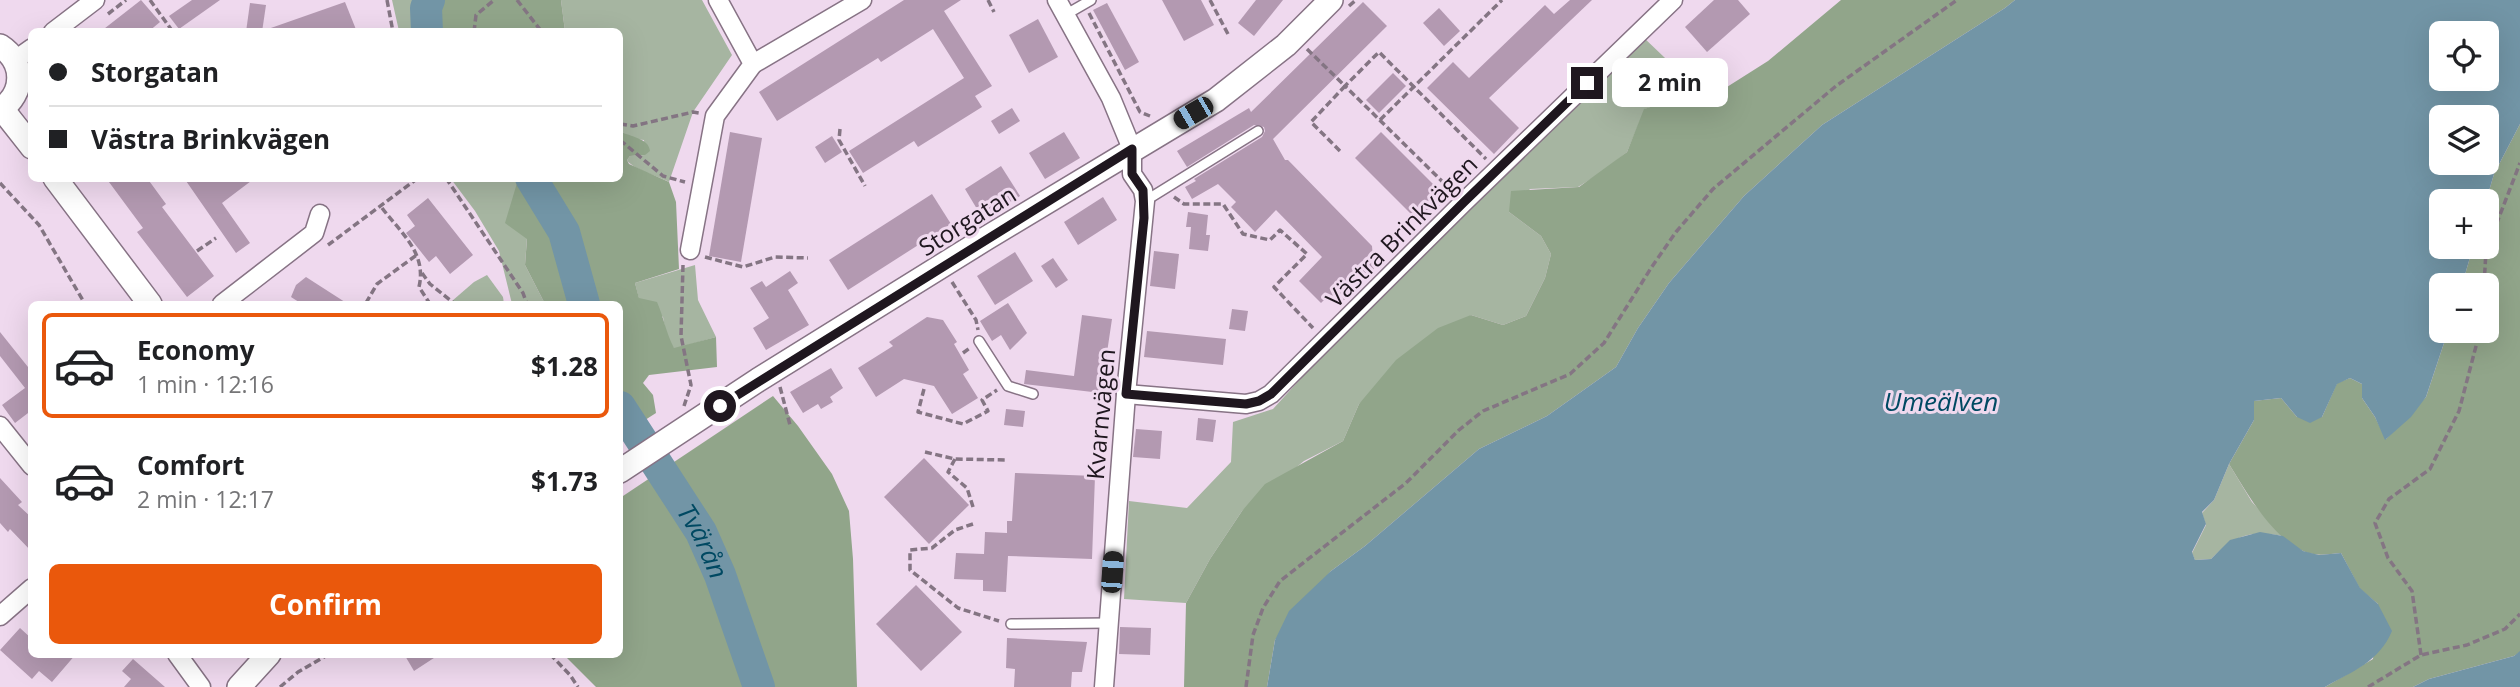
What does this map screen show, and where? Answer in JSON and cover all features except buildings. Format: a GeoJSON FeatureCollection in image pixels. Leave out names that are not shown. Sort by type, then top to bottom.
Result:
{"type":"FeatureCollection","features":[{"type":"Feature","properties":{"kind":"street"},"geometry":{"type":"LineString","coordinates":[[58,28],[95,0]]}},
{"type":"Feature","properties":{"kind":"street"},"geometry":{"type":"LineString","coordinates":[[718,0],[753,64]]}},
{"type":"Feature","properties":{"kind":"street"},"geometry":{"type":"LineString","coordinates":[[689,252],[715,116],[753,64],[862,0]]}},
{"type":"Feature","properties":{"kind":"street","name":"Storgatan"},"geometry":{"type":"LineString","coordinates":[[623,468],[682,422],[758,380],[1216,100],[1286,45],[1331,0]]}},
{"type":"Feature","properties":{"kind":"street","name":"Västra Brinkvägen"},"geometry":{"type":"LineString","coordinates":[[1126,394],[1234,404],[1259,401],[1271,394],[1673,0]]}},
{"type":"Feature","properties":{"kind":"street","name":"Kvarnvägen"},"geometry":{"type":"LineString","coordinates":[[1061,8],[1111,98],[1132,149],[1132,174],[1143,190],[1145,201],[1126,394],[1104,687]]}},
{"type":"Feature","properties":{"kind":"street"},"geometry":{"type":"LineString","coordinates":[[16,51],[20,82],[17,93],[1,109],[28,143]]}},
{"type":"Feature","properties":{"kind":"street"},"geometry":{"type":"LineString","coordinates":[[58,182],[148,301]]}},
{"type":"Feature","properties":{"kind":"street"},"geometry":{"type":"LineString","coordinates":[[226,301],[314,233],[320,214]]}},
{"type":"Feature","properties":{"kind":"street"},"geometry":{"type":"LineString","coordinates":[[0,426],[28,461]]}},
{"type":"Feature","properties":{"kind":"street"},"geometry":{"type":"LineString","coordinates":[[0,616],[28,592]]}},
{"type":"Feature","properties":{"kind":"street"},"geometry":{"type":"LineString","coordinates":[[180,658],[201,687]]}},
{"type":"Feature","properties":{"kind":"street"},"geometry":{"type":"LineString","coordinates":[[239,687],[265,658]]}},
{"type":"Feature","properties":{"kind":"lane"},"geometry":{"type":"LineString","coordinates":[[1061,8],[1087,2]]}},
{"type":"Feature","properties":{"kind":"lane"},"geometry":{"type":"LineString","coordinates":[[1145,201],[1258,131]]}},
{"type":"Feature","properties":{"kind":"lane"},"geometry":{"type":"LineString","coordinates":[[979,341],[1008,386],[1033,394]]}},
{"type":"Feature","properties":{"kind":"lane"},"geometry":{"type":"LineString","coordinates":[[1011,624],[1108,623]]}},
{"type":"Feature","properties":{"kind":"path"},"geometry":{"type":"LineString","coordinates":[[150,0],[170,28]]}},
{"type":"Feature","properties":{"kind":"path"},"geometry":{"type":"LineString","coordinates":[[387,0],[392,28]]}},
{"type":"Feature","properties":{"kind":"path"},"geometry":{"type":"LineString","coordinates":[[474,28],[476,15],[494,0]]}},
{"type":"Feature","properties":{"kind":"path"},"geometry":{"type":"LineString","coordinates":[[517,0],[539,28]]}},
{"type":"Feature","properties":{"kind":"path"},"geometry":{"type":"LineString","coordinates":[[988,0],[994,12]]}},
{"type":"Feature","properties":{"kind":"path"},"geometry":{"type":"LineString","coordinates":[[1210,0],[1229,36]]}},
{"type":"Feature","properties":{"kind":"path"},"geometry":{"type":"LineString","coordinates":[[1380,120],[1502,0]]}},
{"type":"Feature","properties":{"kind":"path"},"geometry":{"type":"LineString","coordinates":[[1246,687],[1253,635],[1263,608],[1280,581],[1406,483],[1459,430],[1483,411],[1570,373],[1604,342],[1676,232],[1713,189],[1836,86],[1957,0]]}},
{"type":"Feature","properties":{"kind":"path"},"geometry":{"type":"LineString","coordinates":[[1087,2],[1140,112],[1157,116]]}},
{"type":"Feature","properties":{"kind":"path"},"geometry":{"type":"LineString","coordinates":[[1306,47],[1464,202]]}},
{"type":"Feature","properties":{"kind":"path"},"geometry":{"type":"LineString","coordinates":[[1341,152],[1311,122],[1379,52],[1497,171]]}},
{"type":"Feature","properties":{"kind":"path"},"geometry":{"type":"LineString","coordinates":[[623,125],[633,127],[693,112],[715,116]]}},
{"type":"Feature","properties":{"kind":"path"},"geometry":{"type":"LineString","coordinates":[[839,129],[839,140],[865,186]]}},
{"type":"Feature","properties":{"kind":"path"},"geometry":{"type":"LineString","coordinates":[[623,143],[663,176],[702,187]]}},
{"type":"Feature","properties":{"kind":"path"},"geometry":{"type":"LineString","coordinates":[[2485,273],[2486,251],[2520,163]]}},
{"type":"Feature","properties":{"kind":"path"},"geometry":{"type":"LineString","coordinates":[[318,253],[413,182]]}},
{"type":"Feature","properties":{"kind":"path"},"geometry":{"type":"LineString","coordinates":[[449,182],[526,301]]}},
{"type":"Feature","properties":{"kind":"path"},"geometry":{"type":"LineString","coordinates":[[0,183],[39,225],[83,301]]}},
{"type":"Feature","properties":{"kind":"path"},"geometry":{"type":"LineString","coordinates":[[1163,190],[1184,204],[1223,204],[1243,234],[1270,240],[1280,230],[1307,254],[1274,287],[1325,340]]}},
{"type":"Feature","properties":{"kind":"path"},"geometry":{"type":"LineString","coordinates":[[381,207],[418,254],[422,273],[419,287],[428,301]]}},
{"type":"Feature","properties":{"kind":"path"},"geometry":{"type":"LineString","coordinates":[[197,251],[216,239]]}},
{"type":"Feature","properties":{"kind":"path"},"geometry":{"type":"LineString","coordinates":[[682,422],[691,385],[681,336],[683,265],[689,252],[743,267],[775,257],[808,258]]}},
{"type":"Feature","properties":{"kind":"path"},"geometry":{"type":"LineString","coordinates":[[367,301],[377,284],[418,254]]}},
{"type":"Feature","properties":{"kind":"path"},"geometry":{"type":"LineString","coordinates":[[422,273],[430,284],[451,301]]}},
{"type":"Feature","properties":{"kind":"path"},"geometry":{"type":"LineString","coordinates":[[951,280],[976,320],[979,341]]}},
{"type":"Feature","properties":{"kind":"path"},"geometry":{"type":"LineString","coordinates":[[2421,655],[2412,591],[2388,558],[2375,523],[2389,499],[2430,469],[2459,411],[2477,343]]}},
{"type":"Feature","properties":{"kind":"path"},"geometry":{"type":"LineString","coordinates":[[780,385],[790,425]]}},
{"type":"Feature","properties":{"kind":"path"},"geometry":{"type":"LineString","coordinates":[[924,389],[918,412],[963,425],[988,411],[982,400],[1008,386]]}},
{"type":"Feature","properties":{"kind":"path"},"geometry":{"type":"LineString","coordinates":[[925,452],[955,459],[1006,460]]}},
{"type":"Feature","properties":{"kind":"path"},"geometry":{"type":"LineString","coordinates":[[955,459],[948,472],[967,488],[974,510]]}},
{"type":"Feature","properties":{"kind":"path"},"geometry":{"type":"LineString","coordinates":[[973,523],[955,530],[932,548],[910,550],[910,570],[958,608],[1011,624]]}},
{"type":"Feature","properties":{"kind":"path"},"geometry":{"type":"LineString","coordinates":[[2368,687],[2421,655],[2468,645],[2505,629],[2520,614]]}},
{"type":"Feature","properties":{"kind":"path"},"geometry":{"type":"LineString","coordinates":[[280,687],[321,658]]}},
{"type":"Feature","properties":{"kind":"path"},"geometry":{"type":"LineString","coordinates":[[554,658],[578,687]]}},
{"type":"Feature","properties":{"kind":"green space"},"geometry":{"type":"Polygon","coordinates":[[[392,0],[425,0],[420,15],[426,28],[398,28],[392,0]]]}},
{"type":"Feature","properties":{"kind":"green space"},"geometry":{"type":"Polygon","coordinates":[[[425,0],[561,0],[565,28],[426,28],[420,15],[425,0]]]}},
{"type":"Feature","properties":{"kind":"green space"},"geometry":{"type":"Polygon","coordinates":[[[561,0],[702,0],[732,55],[693,112],[669,182],[627,160],[630,156],[645,155],[644,140],[623,133],[623,28],[565,28],[561,0]]]}},
{"type":"Feature","properties":{"kind":"green space"},"geometry":{"type":"Polygon","coordinates":[[[1841,0],[2015,0],[1822,125],[1744,196],[1669,283],[1638,328],[1616,367],[1547,416],[1479,449],[1365,546],[1331,571],[1275,640],[1267,687],[1184,687],[1186,603],[1210,559],[1242,511],[1265,484],[1343,441],[1359,404],[1396,360],[1438,328],[1471,315],[1503,325],[1526,316],[1545,278],[1551,254],[1541,236],[1509,212],[1511,191],[1579,187],[1627,152],[1644,109],[1669,101],[1708,99],[1768,61],[1841,0]]]}},
{"type":"Feature","properties":{"kind":"green space"},"geometry":{"type":"Polygon","coordinates":[[[1642,36],[1708,99],[1669,101],[1645,109],[1627,152],[1602,172],[1578,187],[1530,189],[1509,212],[1541,236],[1551,254],[1545,278],[1526,316],[1503,325],[1471,315],[1359,404],[1343,441],[1304,461],[1242,511],[1210,559],[1186,603],[1124,599],[1129,501],[1187,508],[1231,462],[1233,422],[1273,409],[1336,340],[1642,36]]]}},
{"type":"Feature","properties":{"kind":"green space"},"geometry":{"type":"Polygon","coordinates":[[[2520,124],[2520,652],[2514,656],[2429,679],[2413,687],[2325,687],[2373,659],[2378,604],[2360,589],[2341,553],[2308,553],[2280,535],[2261,513],[2229,464],[2254,420],[2253,401],[2281,398],[2297,417],[2322,417],[2337,383],[2350,378],[2362,384],[2362,398],[2386,439],[2426,397],[2444,343],[2499,343],[2499,273],[2465,273],[2470,259],[2499,259],[2499,189],[2490,189],[2494,175],[2499,175],[2499,164],[2520,124]]]}},
{"type":"Feature","properties":{"kind":"green space"},"geometry":{"type":"Polygon","coordinates":[[[623,132],[646,143],[650,151],[645,155],[630,156],[627,160],[629,164],[669,182],[676,202],[679,269],[635,283],[639,298],[657,302],[674,348],[716,337],[717,367],[649,375],[643,383],[653,395],[656,413],[623,434],[623,301],[543,301],[525,265],[527,239],[505,223],[517,183],[623,182],[623,132]]]}},
{"type":"Feature","properties":{"kind":"green space"},"geometry":{"type":"Polygon","coordinates":[[[453,182],[518,182],[527,238],[525,265],[543,301],[511,301],[499,251],[475,211],[453,182]]]}},
{"type":"Feature","properties":{"kind":"green space"},"geometry":{"type":"Polygon","coordinates":[[[695,265],[698,300],[716,337],[674,349],[666,334],[663,317],[639,299],[635,283],[695,265]]]}},
{"type":"Feature","properties":{"kind":"green space"},"geometry":{"type":"Polygon","coordinates":[[[487,275],[504,301],[452,301],[474,282],[487,275]]]}},
{"type":"Feature","properties":{"kind":"green space"},"geometry":{"type":"Polygon","coordinates":[[[773,396],[832,474],[849,511],[857,687],[596,687],[567,658],[623,658],[623,496],[773,396]]]}},
{"type":"Feature","properties":{"kind":"green space"},"geometry":{"type":"Polygon","coordinates":[[[2229,464],[2252,502],[2283,536],[2243,536],[2228,544],[2211,559],[2195,560],[2192,553],[2206,525],[2202,513],[2214,500],[2229,464]]]}},
{"type":"Feature","properties":{"kind":"water","name":"Umeälven"},"geometry":{"type":"Polygon","coordinates":[[[2015,0],[2520,0],[2520,124],[2499,164],[2499,105],[2429,105],[2429,175],[2494,175],[2490,189],[2429,189],[2429,259],[2470,259],[2465,273],[2429,273],[2429,343],[2444,343],[2426,397],[2411,417],[2385,440],[2375,417],[2362,398],[2362,384],[2350,378],[2337,384],[2322,417],[2310,423],[2297,417],[2281,398],[2254,401],[2254,420],[2229,464],[2214,500],[2202,512],[2206,524],[2192,552],[2195,560],[2211,559],[2230,540],[2260,532],[2283,536],[2303,551],[2319,555],[2341,553],[2360,588],[2378,604],[2392,631],[2380,651],[2355,670],[2325,687],[1267,687],[1275,640],[1289,611],[1331,571],[1365,546],[1479,449],[1547,416],[1616,367],[1638,328],[1669,283],[1744,196],[1822,125],[2015,0]]]}},
{"type":"Feature","properties":{"kind":"water"},"geometry":{"type":"Polygon","coordinates":[[[2520,651],[2520,687],[2413,687],[2429,679],[2514,656],[2520,651]]]}},
{"type":"Feature","properties":{"kind":"waterway","name":"Tvärån"},"geometry":{"type":"LineString","coordinates":[[427,28],[426,8],[429,0]]}},
{"type":"Feature","properties":{"kind":"waterway","name":"Tvärån"},"geometry":{"type":"LineString","coordinates":[[533,182],[564,232],[583,301]]}},
{"type":"Feature","properties":{"kind":"waterway","name":"Tvärån"},"geometry":{"type":"LineString","coordinates":[[623,412],[701,532],[720,575],[759,687]]}},
{"type":"Feature","properties":{"kind":"route"},"geometry":{"type":"LineString","coordinates":[[720,406],[1132,149],[1132,174],[1143,190],[1145,201],[1126,394],[1234,404],[1259,401],[1271,394],[1587,83]]}}]}
